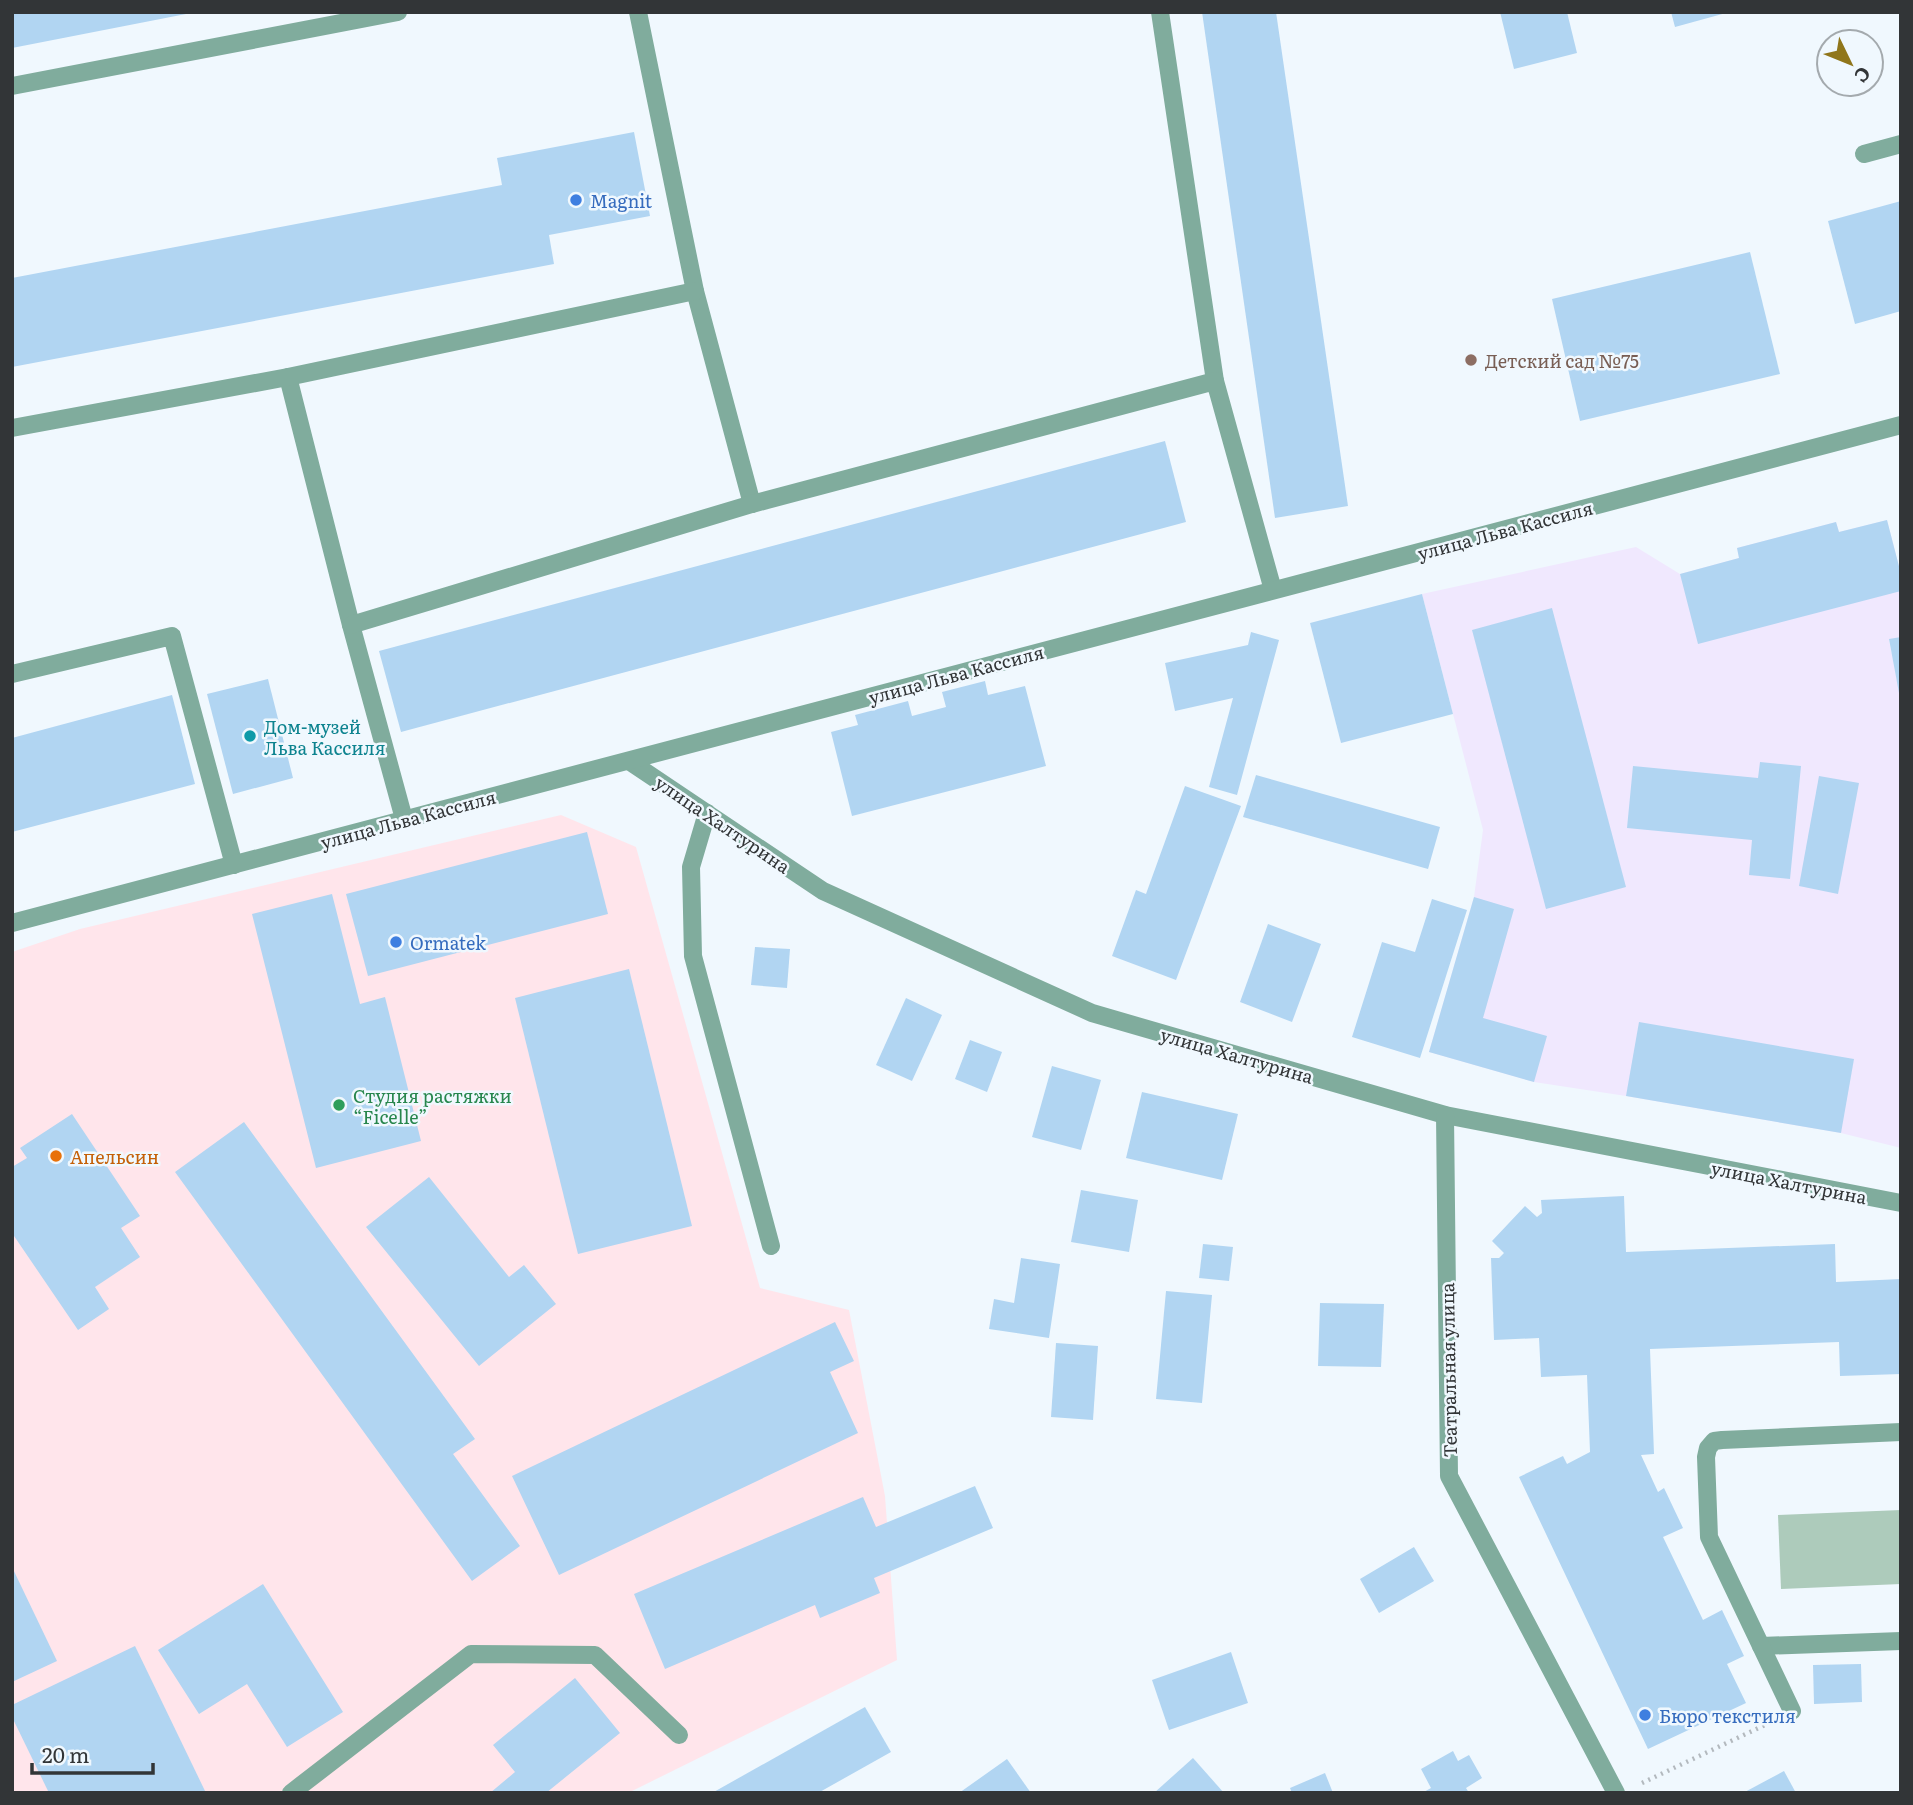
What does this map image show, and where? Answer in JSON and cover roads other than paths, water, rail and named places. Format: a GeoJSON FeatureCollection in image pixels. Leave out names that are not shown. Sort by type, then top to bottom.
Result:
{"type":"FeatureCollection","features":[{"type":"Feature","properties":{"kind":"street"},"geometry":{"type":"LineString","coordinates":[[12,86],[398,12]]}},
{"type":"Feature","properties":{"kind":"street"},"geometry":{"type":"LineString","coordinates":[[638,12],[695,291],[752,505]]}},
{"type":"Feature","properties":{"kind":"street"},"geometry":{"type":"LineString","coordinates":[[1160,12],[1215,381],[1273,590]]}},
{"type":"Feature","properties":{"kind":"street"},"geometry":{"type":"LineString","coordinates":[[1864,154],[1901,144]]}},
{"type":"Feature","properties":{"kind":"street"},"geometry":{"type":"LineString","coordinates":[[12,428],[288,377],[695,291]]}},
{"type":"Feature","properties":{"kind":"street"},"geometry":{"type":"LineString","coordinates":[[288,377],[404,820]]}},
{"type":"Feature","properties":{"kind":"street"},"geometry":{"type":"LineString","coordinates":[[351,625],[752,505],[1215,381]]}},
{"type":"Feature","properties":{"kind":"street","name":"улица Льва Кассиля"},"geometry":{"type":"LineString","coordinates":[[12,923],[1901,425]]}},
{"type":"Feature","properties":{"kind":"street"},"geometry":{"type":"LineString","coordinates":[[12,674],[172,636],[234,865]]}},
{"type":"Feature","properties":{"kind":"street","name":"улица Халтурина"},"geometry":{"type":"LineString","coordinates":[[629,761],[823,891],[1092,1013],[1445,1115],[1901,1203]]}},
{"type":"Feature","properties":{"kind":"street"},"geometry":{"type":"LineString","coordinates":[[707,813],[691,867],[693,956],[771,1246]]}},
{"type":"Feature","properties":{"kind":"street","name":"Театральная улица"},"geometry":{"type":"LineString","coordinates":[[1445,1115],[1449,1476],[1616,1793]]}},
{"type":"Feature","properties":{"kind":"street"},"geometry":{"type":"LineString","coordinates":[[1792,1711],[1709,1537],[1706,1457],[1708,1448],[1714,1441],[1722,1440],[1901,1433]]}},
{"type":"Feature","properties":{"kind":"street"},"geometry":{"type":"LineString","coordinates":[[1761,1646],[1901,1641]]}},
{"type":"Feature","properties":{"kind":"street"},"geometry":{"type":"LineString","coordinates":[[291,1793],[471,1654],[595,1655],[679,1735]]}},
{"type":"Feature","properties":{"kind":"place","name":"Magnit"},"geometry":{"type":"Point","coordinates":[576,200]}},
{"type":"Feature","properties":{"kind":"place","name":"Детский сад №75"},"geometry":{"type":"Point","coordinates":[1471,360]}},
{"type":"Feature","properties":{"kind":"place","name":"Дом-музей Льва Кассиля"},"geometry":{"type":"Point","coordinates":[250,736]}},
{"type":"Feature","properties":{"kind":"place","name":"Ormatek"},"geometry":{"type":"Point","coordinates":[396,942]}},
{"type":"Feature","properties":{"kind":"place","name":"Студия растяжки “Ficelle”"},"geometry":{"type":"Point","coordinates":[339,1105]}},
{"type":"Feature","properties":{"kind":"place","name":"Апельсин"},"geometry":{"type":"Point","coordinates":[56,1156]}},
{"type":"Feature","properties":{"kind":"place","name":"Бюро текстиля"},"geometry":{"type":"Point","coordinates":[1645,1715]}}]}
